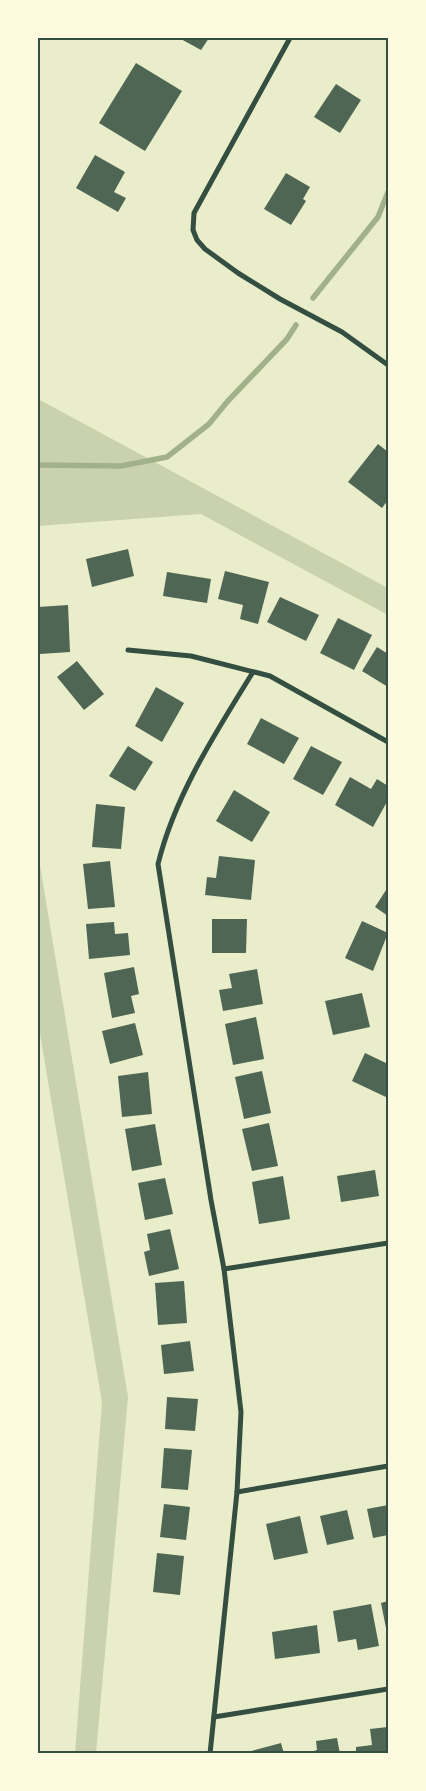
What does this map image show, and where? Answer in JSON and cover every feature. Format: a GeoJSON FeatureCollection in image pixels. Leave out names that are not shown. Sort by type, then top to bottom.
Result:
{"type":"FeatureCollection","features":[{"type":"Feature","properties":{"kind":"street"},"geometry":{"type":"LineString","coordinates":[[290,38],[194,213],[193,230],[197,240],[206,249],[238,273],[280,299],[342,332],[388,365]]}},
{"type":"Feature","properties":{"kind":"street"},"geometry":{"type":"LineString","coordinates":[[128,650],[191,656],[270,676],[388,742]]}},
{"type":"Feature","properties":{"kind":"street"},"geometry":{"type":"LineString","coordinates":[[210,1754],[237,1492],[241,1412],[224,1269],[211,1200],[158,864],[165,834],[186,788],[253,672]]}},
{"type":"Feature","properties":{"kind":"street"},"geometry":{"type":"LineString","coordinates":[[224,1269],[388,1242]]}},
{"type":"Feature","properties":{"kind":"street"},"geometry":{"type":"LineString","coordinates":[[237,1492],[388,1466]]}},
{"type":"Feature","properties":{"kind":"street"},"geometry":{"type":"LineString","coordinates":[[214,1717],[388,1689]]}},
{"type":"Feature","properties":{"kind":"green space"},"geometry":{"type":"Polygon","coordinates":[[[38,399],[388,588],[388,615],[201,514],[38,526],[38,399]]]}},
{"type":"Feature","properties":{"kind":"green space"},"geometry":{"type":"Polygon","coordinates":[[[38,853],[128,1397],[96,1753],[75,1753],[102,1402],[38,1022],[38,853]]]}},
{"type":"Feature","properties":{"kind":"building"},"geometry":{"type":"Polygon","coordinates":[[[179,38],[209,38],[201,50],[179,38]]]}},
{"type":"Feature","properties":{"kind":"building"},"geometry":{"type":"Polygon","coordinates":[[[136,63],[182,91],[145,151],[99,123],[136,63]]]}},
{"type":"Feature","properties":{"kind":"building"},"geometry":{"type":"Polygon","coordinates":[[[336,84],[361,100],[340,133],[314,117],[336,84]]]}},
{"type":"Feature","properties":{"kind":"building"},"geometry":{"type":"Polygon","coordinates":[[[95,155],[125,172],[114,192],[126,198],[118,212],[76,188],[95,155]]]}},
{"type":"Feature","properties":{"kind":"building"},"geometry":{"type":"Polygon","coordinates":[[[286,173],[310,187],[303,199],[306,201],[291,225],[264,209],[286,173]]]}},
{"type":"Feature","properties":{"kind":"building"},"geometry":{"type":"Polygon","coordinates":[[[378,444],[388,452],[388,500],[382,508],[348,482],[378,444]]]}},
{"type":"Feature","properties":{"kind":"building"},"geometry":{"type":"Polygon","coordinates":[[[128,549],[134,576],[92,587],[86,559],[128,549]]]}},
{"type":"Feature","properties":{"kind":"building"},"geometry":{"type":"Polygon","coordinates":[[[225,571],[269,582],[258,624],[240,619],[243,605],[218,599],[225,571]]]}},
{"type":"Feature","properties":{"kind":"building"},"geometry":{"type":"Polygon","coordinates":[[[167,572],[211,579],[207,603],[163,596],[167,572]]]}},
{"type":"Feature","properties":{"kind":"building"},"geometry":{"type":"Polygon","coordinates":[[[280,597],[319,615],[306,641],[267,622],[280,597]]]}},
{"type":"Feature","properties":{"kind":"building"},"geometry":{"type":"Polygon","coordinates":[[[68,605],[70,652],[40,654],[38,607],[68,605]]]}},
{"type":"Feature","properties":{"kind":"building"},"geometry":{"type":"Polygon","coordinates":[[[338,618],[372,635],[354,670],[320,653],[338,618]]]}},
{"type":"Feature","properties":{"kind":"building"},"geometry":{"type":"Polygon","coordinates":[[[377,647],[388,654],[388,687],[362,671],[377,647]]]}},
{"type":"Feature","properties":{"kind":"building"},"geometry":{"type":"Polygon","coordinates":[[[77,661],[104,694],[84,710],[57,677],[77,661]]]}},
{"type":"Feature","properties":{"kind":"building"},"geometry":{"type":"Polygon","coordinates":[[[156,687],[184,703],[162,742],[135,726],[156,687]]]}},
{"type":"Feature","properties":{"kind":"building"},"geometry":{"type":"Polygon","coordinates":[[[261,718],[299,738],[284,764],[247,744],[261,718]]]}},
{"type":"Feature","properties":{"kind":"building"},"geometry":{"type":"Polygon","coordinates":[[[128,746],[153,762],[135,791],[109,776],[128,746]]]}},
{"type":"Feature","properties":{"kind":"building"},"geometry":{"type":"Polygon","coordinates":[[[311,746],[342,762],[323,795],[293,779],[311,746]]]}},
{"type":"Feature","properties":{"kind":"building"},"geometry":{"type":"Polygon","coordinates":[[[350,777],[371,789],[377,779],[388,786],[388,800],[373,827],[335,805],[350,777]]]}},
{"type":"Feature","properties":{"kind":"building"},"geometry":{"type":"Polygon","coordinates":[[[234,790],[270,812],[252,842],[216,821],[234,790]]]}},
{"type":"Feature","properties":{"kind":"building"},"geometry":{"type":"Polygon","coordinates":[[[96,804],[125,807],[121,849],[92,847],[96,804]]]}},
{"type":"Feature","properties":{"kind":"building"},"geometry":{"type":"Polygon","coordinates":[[[219,856],[255,860],[251,900],[205,895],[207,877],[216,878],[219,856]]]}},
{"type":"Feature","properties":{"kind":"building"},"geometry":{"type":"Polygon","coordinates":[[[110,861],[115,907],[88,909],[83,864],[110,861]]]}},
{"type":"Feature","properties":{"kind":"building"},"geometry":{"type":"Polygon","coordinates":[[[388,887],[388,916],[375,907],[388,887]]]}},
{"type":"Feature","properties":{"kind":"building"},"geometry":{"type":"Polygon","coordinates":[[[212,919],[247,919],[246,953],[212,953],[212,919]]]}},
{"type":"Feature","properties":{"kind":"building"},"geometry":{"type":"Polygon","coordinates":[[[362,921],[388,933],[373,971],[345,958],[362,921]]]}},
{"type":"Feature","properties":{"kind":"building"},"geometry":{"type":"Polygon","coordinates":[[[114,922],[115,934],[128,933],[130,955],[89,959],[86,924],[114,922]]]}},
{"type":"Feature","properties":{"kind":"building"},"geometry":{"type":"Polygon","coordinates":[[[134,967],[139,994],[131,996],[135,1013],[112,1018],[104,973],[134,967]]]}},
{"type":"Feature","properties":{"kind":"building"},"geometry":{"type":"Polygon","coordinates":[[[257,969],[263,1004],[223,1011],[219,990],[232,988],[229,974],[257,969]]]}},
{"type":"Feature","properties":{"kind":"building"},"geometry":{"type":"Polygon","coordinates":[[[362,993],[370,1027],[333,1035],[325,1001],[362,993]]]}},
{"type":"Feature","properties":{"kind":"building"},"geometry":{"type":"Polygon","coordinates":[[[256,1017],[264,1059],[233,1065],[225,1024],[256,1017]]]}},
{"type":"Feature","properties":{"kind":"building"},"geometry":{"type":"Polygon","coordinates":[[[135,1023],[143,1055],[110,1064],[102,1031],[135,1023]]]}},
{"type":"Feature","properties":{"kind":"building"},"geometry":{"type":"Polygon","coordinates":[[[365,1053],[388,1064],[388,1098],[352,1081],[365,1053]]]}},
{"type":"Feature","properties":{"kind":"building"},"geometry":{"type":"Polygon","coordinates":[[[262,1071],[271,1113],[244,1119],[235,1077],[262,1071]]]}},
{"type":"Feature","properties":{"kind":"building"},"geometry":{"type":"Polygon","coordinates":[[[148,1072],[152,1114],[122,1117],[118,1076],[148,1072]]]}},
{"type":"Feature","properties":{"kind":"building"},"geometry":{"type":"Polygon","coordinates":[[[269,1123],[278,1166],[252,1171],[242,1129],[269,1123]]]}},
{"type":"Feature","properties":{"kind":"building"},"geometry":{"type":"Polygon","coordinates":[[[155,1124],[162,1165],[132,1171],[125,1129],[155,1124]]]}},
{"type":"Feature","properties":{"kind":"building"},"geometry":{"type":"Polygon","coordinates":[[[375,1170],[379,1196],[341,1202],[337,1176],[375,1170]]]}},
{"type":"Feature","properties":{"kind":"building"},"geometry":{"type":"Polygon","coordinates":[[[283,1176],[290,1219],[259,1224],[252,1182],[283,1176]]]}},
{"type":"Feature","properties":{"kind":"building"},"geometry":{"type":"Polygon","coordinates":[[[165,1178],[173,1214],[145,1220],[138,1183],[165,1178]]]}},
{"type":"Feature","properties":{"kind":"building"},"geometry":{"type":"Polygon","coordinates":[[[170,1229],[179,1269],[149,1276],[144,1252],[150,1250],[147,1234],[170,1229]]]}},
{"type":"Feature","properties":{"kind":"building"},"geometry":{"type":"Polygon","coordinates":[[[184,1281],[187,1323],[158,1325],[155,1283],[184,1281]]]}},
{"type":"Feature","properties":{"kind":"building"},"geometry":{"type":"Polygon","coordinates":[[[190,1341],[194,1371],[164,1374],[161,1345],[190,1341]]]}},
{"type":"Feature","properties":{"kind":"building"},"geometry":{"type":"Polygon","coordinates":[[[167,1397],[198,1399],[195,1431],[165,1429],[167,1397]]]}},
{"type":"Feature","properties":{"kind":"building"},"geometry":{"type":"Polygon","coordinates":[[[164,1448],[192,1450],[188,1490],[161,1488],[164,1448]]]}},
{"type":"Feature","properties":{"kind":"building"},"geometry":{"type":"Polygon","coordinates":[[[164,1504],[190,1507],[186,1540],[160,1537],[164,1504]]]}},
{"type":"Feature","properties":{"kind":"building"},"geometry":{"type":"Polygon","coordinates":[[[388,1505],[388,1535],[373,1538],[367,1509],[388,1505]]]}},
{"type":"Feature","properties":{"kind":"building"},"geometry":{"type":"Polygon","coordinates":[[[347,1510],[354,1539],[327,1545],[320,1516],[347,1510]]]}},
{"type":"Feature","properties":{"kind":"building"},"geometry":{"type":"Polygon","coordinates":[[[300,1516],[308,1553],[274,1560],[266,1524],[300,1516]]]}},
{"type":"Feature","properties":{"kind":"building"},"geometry":{"type":"Polygon","coordinates":[[[157,1553],[184,1556],[180,1595],[153,1592],[157,1553]]]}},
{"type":"Feature","properties":{"kind":"building"},"geometry":{"type":"Polygon","coordinates":[[[388,1601],[388,1633],[387,1633],[381,1603],[388,1601]]]}},
{"type":"Feature","properties":{"kind":"building"},"geometry":{"type":"Polygon","coordinates":[[[371,1604],[379,1646],[358,1650],[356,1639],[338,1642],[333,1611],[371,1604]]]}},
{"type":"Feature","properties":{"kind":"building"},"geometry":{"type":"Polygon","coordinates":[[[317,1625],[320,1653],[275,1659],[272,1632],[317,1625]]]}},
{"type":"Feature","properties":{"kind":"building"},"geometry":{"type":"Polygon","coordinates":[[[388,1727],[388,1754],[356,1754],[356,1747],[372,1745],[370,1729],[388,1727]]]}},
{"type":"Feature","properties":{"kind":"building"},"geometry":{"type":"Polygon","coordinates":[[[337,1738],[340,1754],[304,1754],[317,1750],[316,1741],[337,1738]]]}},
{"type":"Feature","properties":{"kind":"building"},"geometry":{"type":"Polygon","coordinates":[[[281,1743],[284,1754],[244,1753],[281,1743]]]}},
{"type":"Feature","properties":{"kind":"waterway"},"geometry":{"type":"LineString","coordinates":[[313,298],[378,217],[388,192]]}},
{"type":"Feature","properties":{"kind":"waterway"},"geometry":{"type":"LineString","coordinates":[[38,465],[121,466],[167,457],[209,424],[227,402],[287,339],[296,325]]}}]}
